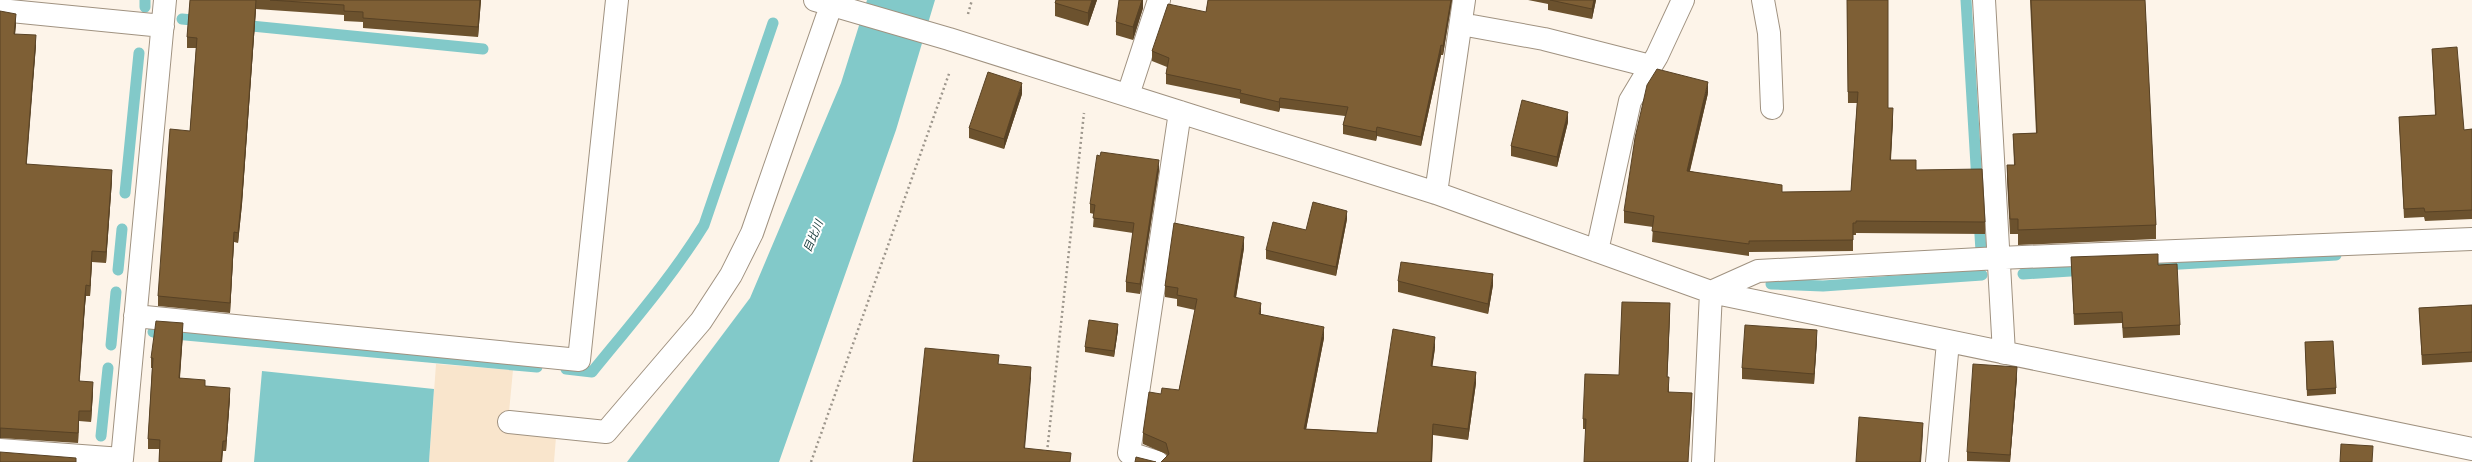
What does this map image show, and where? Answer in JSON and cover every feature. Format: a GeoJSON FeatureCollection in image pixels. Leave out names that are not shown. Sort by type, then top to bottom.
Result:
{"type":"FeatureCollection","features":[{"type":"Feature","properties":{"kind":"street"},"geometry":{"type":"LineString","coordinates":[[0,450],[122,460],[165,0]]}},
{"type":"Feature","properties":{"kind":"street"},"geometry":{"type":"LineString","coordinates":[[135,316],[579,360],[617,0]]}},
{"type":"Feature","properties":{"kind":"street"},"geometry":{"type":"LineString","coordinates":[[1128,95],[1159,0]]}},
{"type":"Feature","properties":{"kind":"street"},"geometry":{"type":"LineString","coordinates":[[1436,192],[1464,0]]}},
{"type":"Feature","properties":{"kind":"street"},"geometry":{"type":"LineString","coordinates":[[1597,251],[1630,100],[1657,56],[1682,0]]}},
{"type":"Feature","properties":{"kind":"street"},"geometry":{"type":"LineString","coordinates":[[1763,0],[1769,33],[1772,108]]}},
{"type":"Feature","properties":{"kind":"street"},"geometry":{"type":"LineString","coordinates":[[1984,0],[2004,353]]}},
{"type":"Feature","properties":{"kind":"street"},"geometry":{"type":"LineString","coordinates":[[509,422],[606,432],[701,321],[731,275],[752,233],[830,2],[1436,192],[1710,292],[2472,449]]}},
{"type":"Feature","properties":{"kind":"street"},"geometry":{"type":"LineString","coordinates":[[0,10],[163,26]]}},
{"type":"Feature","properties":{"kind":"street"},"geometry":{"type":"LineString","coordinates":[[1461,24],[1544,39],[1650,66]]}},
{"type":"Feature","properties":{"kind":"street"},"geometry":{"type":"LineString","coordinates":[[1157,462],[1129,453],[1180,112]]}},
{"type":"Feature","properties":{"kind":"street"},"geometry":{"type":"LineString","coordinates":[[1710,292],[1758,271],[1999,258],[2472,239]]}},
{"type":"Feature","properties":{"kind":"street"},"geometry":{"type":"LineString","coordinates":[[1703,462],[1710,292]]}},
{"type":"Feature","properties":{"kind":"street"},"geometry":{"type":"LineString","coordinates":[[1937,462],[1948,342]]}},
{"type":"Feature","properties":{"kind":"path"},"geometry":{"type":"LineString","coordinates":[[810,462],[955,41]]}},
{"type":"Feature","properties":{"kind":"path"},"geometry":{"type":"LineString","coordinates":[[1047,452],[1083,116],[1092,84]]}},
{"type":"Feature","properties":{"kind":"shaded area"},"geometry":{"type":"Polygon","coordinates":[[[436,364],[513,370],[507,433],[556,437],[554,462],[429,462],[436,364]]]}},
{"type":"Feature","properties":{"kind":"water","name":"目比川"},"geometry":{"type":"Polygon","coordinates":[[[867,0],[935,0],[896,130],[779,462],[627,462],[750,298],[841,83],[867,0]]]}},
{"type":"Feature","properties":{"kind":"water"},"geometry":{"type":"Polygon","coordinates":[[[262,371],[434,389],[429,462],[254,462],[262,371]]]}},
{"type":"Feature","properties":{"kind":"building"},"geometry":{"type":"Polygon","coordinates":[[[190,0],[256,0],[242,194],[238,233],[234,232],[230,303],[158,296],[170,129],[190,131],[197,38],[187,37],[190,0]]]}},
{"type":"Feature","properties":{"kind":"building"},"geometry":{"type":"Polygon","coordinates":[[[270,0],[480,0],[478,27],[363,18],[363,12],[344,11],[344,5],[270,0]]]}},
{"type":"Feature","properties":{"kind":"building"},"geometry":{"type":"Polygon","coordinates":[[[1056,0],[1092,0],[1088,13],[1055,3],[1056,0]]]}},
{"type":"Feature","properties":{"kind":"building"},"geometry":{"type":"Polygon","coordinates":[[[1119,0],[1142,0],[1133,27],[1116,22],[1119,0]]]}},
{"type":"Feature","properties":{"kind":"building"},"geometry":{"type":"Polygon","coordinates":[[[1208,0],[1451,0],[1443,46],[1441,45],[1421,137],[1377,127],[1376,132],[1343,125],[1348,107],[1280,98],[1279,102],[1240,93],[1241,90],[1166,74],[1169,58],[1152,51],[1168,4],[1206,12],[1208,0]]]}},
{"type":"Feature","properties":{"kind":"building"},"geometry":{"type":"Polygon","coordinates":[[[1550,0],[1594,0],[1592,9],[1550,0]]]}},
{"type":"Feature","properties":{"kind":"building"},"geometry":{"type":"Polygon","coordinates":[[[1847,0],[1888,0],[1888,108],[1893,108],[1890,160],[1916,160],[1916,170],[1982,169],[1985,222],[1856,221],[1856,223],[1853,223],[1853,240],[1749,241],[1749,244],[1652,231],[1654,216],[1624,211],[1635,138],[1647,85],[1657,69],[1708,82],[1687,171],[1782,185],[1782,192],[1851,191],[1858,92],[1848,92],[1847,0]]]}},
{"type":"Feature","properties":{"kind":"building"},"geometry":{"type":"Polygon","coordinates":[[[2031,0],[2145,0],[2156,225],[2018,230],[2018,219],[2010,219],[2007,165],[2015,165],[2013,134],[2037,133],[2031,0]]]}},
{"type":"Feature","properties":{"kind":"building"},"geometry":{"type":"Polygon","coordinates":[[[0,11],[16,14],[14,34],[36,35],[26,164],[112,170],[106,252],[92,251],[90,286],[86,285],[79,381],[93,382],[91,411],[79,411],[78,433],[0,428],[0,11]]]}},
{"type":"Feature","properties":{"kind":"building"},"geometry":{"type":"Polygon","coordinates":[[[2457,47],[2464,130],[2472,129],[2472,210],[2425,212],[2424,208],[2404,209],[2399,117],[2436,115],[2432,49],[2457,47]]]}},
{"type":"Feature","properties":{"kind":"building"},"geometry":{"type":"Polygon","coordinates":[[[988,72],[1022,83],[1004,139],[969,128],[988,72]]]}},
{"type":"Feature","properties":{"kind":"building"},"geometry":{"type":"Polygon","coordinates":[[[1522,100],[1568,112],[1557,157],[1511,146],[1522,100]]]}},
{"type":"Feature","properties":{"kind":"building"},"geometry":{"type":"Polygon","coordinates":[[[1101,152],[1159,160],[1140,284],[1126,282],[1134,223],[1093,218],[1095,205],[1090,204],[1097,155],[1100,156],[1101,152]]]}},
{"type":"Feature","properties":{"kind":"building"},"geometry":{"type":"Polygon","coordinates":[[[1313,202],[1347,211],[1336,267],[1266,250],[1273,222],[1306,230],[1313,202]]]}},
{"type":"Feature","properties":{"kind":"building"},"geometry":{"type":"Polygon","coordinates":[[[1174,223],[1244,237],[1234,297],[1261,303],[1259,314],[1324,327],[1304,429],[1377,433],[1393,329],[1435,337],[1431,366],[1476,372],[1468,429],[1433,424],[1431,462],[1161,462],[1169,454],[1166,443],[1143,433],[1149,392],[1161,394],[1162,388],[1179,390],[1197,299],[1177,295],[1178,288],[1165,286],[1174,223]]]}},
{"type":"Feature","properties":{"kind":"building"},"geometry":{"type":"Polygon","coordinates":[[[2158,254],[2158,265],[2177,264],[2180,325],[2123,328],[2122,312],[2074,314],[2071,257],[2158,254]]]}},
{"type":"Feature","properties":{"kind":"building"},"geometry":{"type":"Polygon","coordinates":[[[1401,262],[1493,274],[1488,304],[1398,281],[1401,262]]]}},
{"type":"Feature","properties":{"kind":"building"},"geometry":{"type":"Polygon","coordinates":[[[1622,302],[1670,303],[1667,377],[1669,377],[1668,392],[1692,393],[1688,462],[1584,462],[1586,419],[1583,419],[1585,374],[1619,375],[1622,302]]]}},
{"type":"Feature","properties":{"kind":"building"},"geometry":{"type":"Polygon","coordinates":[[[2472,305],[2472,352],[2422,355],[2419,308],[2472,305]]]}},
{"type":"Feature","properties":{"kind":"building"},"geometry":{"type":"Polygon","coordinates":[[[1089,320],[1118,324],[1114,351],[1085,347],[1089,320]]]}},
{"type":"Feature","properties":{"kind":"building"},"geometry":{"type":"Polygon","coordinates":[[[156,321],[183,323],[179,378],[205,380],[205,386],[230,388],[226,441],[223,441],[221,462],[159,462],[160,440],[148,439],[153,358],[151,358],[156,321]]]}},
{"type":"Feature","properties":{"kind":"building"},"geometry":{"type":"Polygon","coordinates":[[[1745,325],[1817,330],[1814,374],[1742,368],[1745,325]]]}},
{"type":"Feature","properties":{"kind":"building"},"geometry":{"type":"Polygon","coordinates":[[[2333,341],[2336,388],[2307,390],[2305,342],[2333,341]]]}},
{"type":"Feature","properties":{"kind":"building"},"geometry":{"type":"Polygon","coordinates":[[[925,348],[999,355],[998,364],[1031,367],[1024,448],[1071,453],[1070,462],[913,462],[925,348]]]}},
{"type":"Feature","properties":{"kind":"building"},"geometry":{"type":"Polygon","coordinates":[[[1973,364],[2017,367],[2010,455],[1967,452],[1973,364]]]}},
{"type":"Feature","properties":{"kind":"building"},"geometry":{"type":"Polygon","coordinates":[[[1859,417],[1923,423],[1920,462],[1856,462],[1859,417]]]}},
{"type":"Feature","properties":{"kind":"building"},"geometry":{"type":"Polygon","coordinates":[[[2341,444],[2373,446],[2372,462],[2340,462],[2341,444]]]}},
{"type":"Feature","properties":{"kind":"building"},"geometry":{"type":"Polygon","coordinates":[[[0,452],[76,458],[76,462],[0,462],[0,452]]]}},
{"type":"Feature","properties":{"kind":"building"},"geometry":{"type":"Polygon","coordinates":[[[1136,457],[1156,462],[1135,462],[1136,457]]]}},
{"type":"Feature","properties":{"kind":"waterway"},"geometry":{"type":"LineString","coordinates":[[145,0],[145,7]]}},
{"type":"Feature","properties":{"kind":"waterway"},"geometry":{"type":"LineString","coordinates":[[1966,0],[1977,182]]}},
{"type":"Feature","properties":{"kind":"waterway"},"geometry":{"type":"LineString","coordinates":[[182,19],[202,21]]}},
{"type":"Feature","properties":{"kind":"waterway"},"geometry":{"type":"LineString","coordinates":[[566,369],[592,372],[665,282],[704,225],[773,23]]}},
{"type":"Feature","properties":{"kind":"waterway"},"geometry":{"type":"LineString","coordinates":[[241,25],[483,49]]}},
{"type":"Feature","properties":{"kind":"waterway"},"geometry":{"type":"LineString","coordinates":[[125,193],[139,53]]}},
{"type":"Feature","properties":{"kind":"waterway"},"geometry":{"type":"LineString","coordinates":[[1979,219],[1981,251]]}},
{"type":"Feature","properties":{"kind":"waterway"},"geometry":{"type":"LineString","coordinates":[[118,270],[122,229]]}},
{"type":"Feature","properties":{"kind":"waterway"},"geometry":{"type":"LineString","coordinates":[[2163,265],[2336,255]]}},
{"type":"Feature","properties":{"kind":"waterway"},"geometry":{"type":"LineString","coordinates":[[2023,274],[2086,270]]}},
{"type":"Feature","properties":{"kind":"waterway"},"geometry":{"type":"LineString","coordinates":[[1771,284],[1823,286],[1982,275]]}},
{"type":"Feature","properties":{"kind":"waterway"},"geometry":{"type":"LineString","coordinates":[[111,345],[116,292]]}},
{"type":"Feature","properties":{"kind":"waterway"},"geometry":{"type":"LineString","coordinates":[[153,332],[537,367]]}},
{"type":"Feature","properties":{"kind":"waterway"},"geometry":{"type":"LineString","coordinates":[[101,436],[108,368]]}}]}
